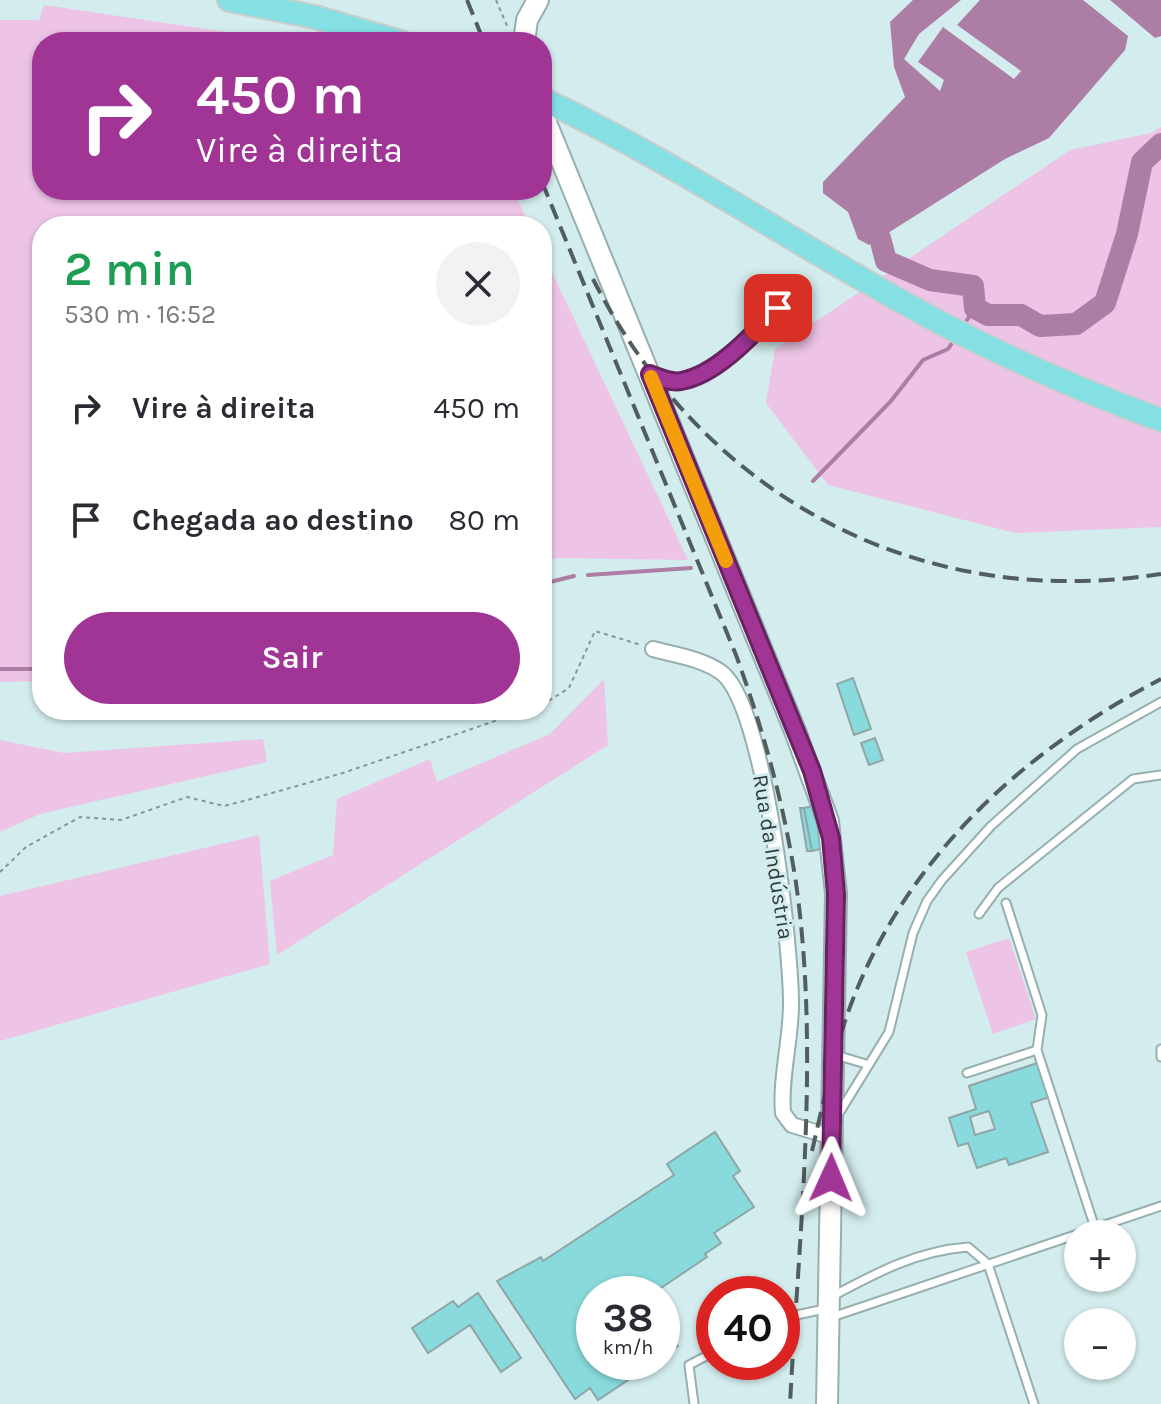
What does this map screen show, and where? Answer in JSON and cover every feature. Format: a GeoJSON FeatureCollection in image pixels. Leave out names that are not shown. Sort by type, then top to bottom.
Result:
{"type":"FeatureCollection","features":[{"type":"Feature","properties":{"kind":"main road"},"geometry":{"type":"LineString","coordinates":[[229,0],[315,17],[367,32]]}},
{"type":"Feature","properties":{"kind":"main road"},"geometry":{"type":"LineString","coordinates":[[552,104],[720,195],[966,336],[1059,380],[1161,420]]}},
{"type":"Feature","properties":{"kind":"street"},"geometry":{"type":"LineString","coordinates":[[519,32],[538,0]]}},
{"type":"Feature","properties":{"kind":"street"},"geometry":{"type":"LineString","coordinates":[[552,137],[824,806],[831,838],[836,894],[835,1054],[827,1404]]}},
{"type":"Feature","properties":{"kind":"street","name":"Rua da Indústria"},"geometry":{"type":"LineString","coordinates":[[653,649],[702,663],[722,673],[741,703],[765,793],[788,935],[791,1004],[783,1113],[792,1125],[833,1130]]}},
{"type":"Feature","properties":{"kind":"lane"},"geometry":{"type":"LineString","coordinates":[[650,374],[672,381],[684,381],[734,352],[798,286]]}},
{"type":"Feature","properties":{"kind":"lane"},"geometry":{"type":"LineString","coordinates":[[833,1130],[893,1023],[917,923],[942,880],[991,826],[1077,749],[1161,702]]}},
{"type":"Feature","properties":{"kind":"lane"},"geometry":{"type":"LineString","coordinates":[[979,914],[998,888],[1133,779],[1161,775]]}},
{"type":"Feature","properties":{"kind":"lane"},"geometry":{"type":"LineString","coordinates":[[1006,903],[1042,1015],[1037,1050],[1092,1220]]}},
{"type":"Feature","properties":{"kind":"lane"},"geometry":{"type":"LineString","coordinates":[[1161,1049],[1161,1057]]}},
{"type":"Feature","properties":{"kind":"lane"},"geometry":{"type":"LineString","coordinates":[[967,1073],[1037,1050]]}},
{"type":"Feature","properties":{"kind":"lane"},"geometry":{"type":"LineString","coordinates":[[835,1054],[869,1065]]}},
{"type":"Feature","properties":{"kind":"lane"},"geometry":{"type":"LineString","coordinates":[[1119,1220],[1161,1206]]}},
{"type":"Feature","properties":{"kind":"lane"},"geometry":{"type":"LineString","coordinates":[[800,1314],[988,1264],[1064,1238]]}},
{"type":"Feature","properties":{"kind":"lane"},"geometry":{"type":"LineString","coordinates":[[831,1308],[882,1269],[932,1250],[968,1247],[988,1264],[1034,1404]]}},
{"type":"Feature","properties":{"kind":"lane"},"geometry":{"type":"LineString","coordinates":[[694,1404],[689,1365],[696,1361]]}},
{"type":"Feature","properties":{"kind":"path"},"geometry":{"type":"LineString","coordinates":[[496,0],[514,32]]}},
{"type":"Feature","properties":{"kind":"path"},"geometry":{"type":"LineString","coordinates":[[552,699],[569,688],[595,631],[653,649]]}},
{"type":"Feature","properties":{"kind":"path"},"geometry":{"type":"LineString","coordinates":[[0,872],[26,847],[80,817],[121,820],[187,797],[224,806],[343,773],[498,720]]}},
{"type":"Feature","properties":{"kind":"shaded area"},"geometry":{"type":"Polygon","coordinates":[[[913,0],[961,0],[919,34],[904,59],[940,91],[944,80],[918,62],[943,27],[1014,79],[1021,71],[957,25],[980,0],[1083,0],[1128,36],[1125,50],[1049,138],[1005,159],[869,245],[858,239],[848,212],[823,193],[823,182],[905,97],[894,67],[890,22],[913,0]]]}},
{"type":"Feature","properties":{"kind":"shaded area"},"geometry":{"type":"Polygon","coordinates":[[[1110,0],[1161,0],[1161,36],[1155,38],[1110,0]]]}},
{"type":"Feature","properties":{"kind":"shaded area"},"geometry":{"type":"Polygon","coordinates":[[[44,5],[226,32],[32,32],[32,200],[518,200],[525,216],[32,216],[32,681],[0,682],[0,20],[39,20],[44,5]]]}},
{"type":"Feature","properties":{"kind":"shaded area"},"geometry":{"type":"Polygon","coordinates":[[[1161,127],[1161,527],[1015,533],[828,485],[766,403],[775,349],[1070,150],[1151,133],[1161,127]]]}},
{"type":"Feature","properties":{"kind":"shaded area"},"geometry":{"type":"Polygon","coordinates":[[[552,272],[688,560],[552,560],[552,272]]]}},
{"type":"Feature","properties":{"kind":"shaded area"},"geometry":{"type":"Polygon","coordinates":[[[604,679],[608,745],[277,955],[270,881],[333,855],[337,799],[430,759],[437,782],[550,734],[604,679]]]}},
{"type":"Feature","properties":{"kind":"shaded area"},"geometry":{"type":"Polygon","coordinates":[[[263,739],[267,762],[40,814],[0,832],[0,740],[64,753],[263,739]]]}},
{"type":"Feature","properties":{"kind":"shaded area"},"geometry":{"type":"Polygon","coordinates":[[[259,835],[270,964],[0,1041],[0,896],[259,835]]]}},
{"type":"Feature","properties":{"kind":"shaded area"},"geometry":{"type":"Polygon","coordinates":[[[1009,938],[1036,1019],[993,1034],[966,952],[1009,938]]]}},
{"type":"Feature","properties":{"kind":"building"},"geometry":{"type":"Polygon","coordinates":[[[853,678],[871,729],[854,735],[837,684],[853,678]]]}},
{"type":"Feature","properties":{"kind":"building"},"geometry":{"type":"Polygon","coordinates":[[[875,738],[883,760],[869,765],[861,743],[875,738]]]}},
{"type":"Feature","properties":{"kind":"building"},"geometry":{"type":"Polygon","coordinates":[[[816,805],[824,848],[812,851],[804,808],[816,805]]]}},
{"type":"Feature","properties":{"kind":"building"},"geometry":{"type":"Polygon","coordinates":[[[800,808],[804,808],[812,851],[807,851],[800,808]]]}},
{"type":"Feature","properties":{"kind":"building"},"geometry":{"type":"Polygon","coordinates":[[[1037,1063],[1049,1097],[1031,1103],[1048,1152],[1009,1165],[1006,1158],[977,1168],[968,1143],[958,1146],[949,1118],[976,1109],[969,1086],[1037,1063]],[[989,1111],[970,1117],[975,1135],[995,1129],[989,1111]]]}},
{"type":"Feature","properties":{"kind":"building"},"geometry":{"type":"Polygon","coordinates":[[[715,1132],[740,1171],[733,1176],[754,1207],[714,1233],[721,1243],[705,1254],[707,1257],[679,1276],[576,1276],[576,1380],[628,1380],[598,1400],[590,1388],[575,1399],[497,1281],[541,1257],[543,1261],[674,1175],[667,1164],[715,1132]]]}},
{"type":"Feature","properties":{"kind":"building"},"geometry":{"type":"Polygon","coordinates":[[[478,1293],[521,1358],[501,1372],[470,1325],[428,1353],[412,1328],[453,1301],[458,1307],[478,1293]]]}},
{"type":"Feature","properties":{"kind":"waterway"},"geometry":{"type":"LineString","coordinates":[[880,238],[886,261],[930,280],[973,286],[975,308],[988,315],[1021,315],[1040,326],[1076,324],[1105,303],[1127,234],[1142,162],[1161,144]]}},
{"type":"Feature","properties":{"kind":"waterway"},"geometry":{"type":"LineString","coordinates":[[963,326],[975,308]]}},
{"type":"Feature","properties":{"kind":"waterway"},"geometry":{"type":"LineString","coordinates":[[813,481],[891,401],[923,360],[948,349],[956,337]]}},
{"type":"Feature","properties":{"kind":"waterway"},"geometry":{"type":"LineString","coordinates":[[588,575],[691,568]]}},
{"type":"Feature","properties":{"kind":"waterway"},"geometry":{"type":"LineString","coordinates":[[552,582],[574,576]]}},
{"type":"Feature","properties":{"kind":"waterway"},"geometry":{"type":"LineString","coordinates":[[0,669],[32,669]]}},
{"type":"Feature","properties":{"kind":"railway"},"geometry":{"type":"LineString","coordinates":[[467,0],[480,32]]}},
{"type":"Feature","properties":{"kind":"railway"},"geometry":{"type":"LineString","coordinates":[[549,200],[736,655],[764,739],[785,824],[803,947],[807,1077],[790,1404]]}},
{"type":"Feature","properties":{"kind":"railway"},"geometry":{"type":"LineString","coordinates":[[593,279],[639,356],[694,422],[757,478],[827,522],[903,555],[985,574],[1071,581],[1161,574]]}},
{"type":"Feature","properties":{"kind":"railway"},"geometry":{"type":"LineString","coordinates":[[812,1151],[835,1055],[853,999],[877,947],[906,898],[977,811],[1019,773],[1111,707],[1161,679]]}},
{"type":"Feature","properties":{"kind":"slow traffic"},"geometry":{"type":"LineString","coordinates":[[651,377],[726,561]]}},
{"type":"Feature","properties":{"kind":"route"},"geometry":{"type":"LineString","coordinates":[[778,308],[740,348],[690,378],[680,382],[650,374],[812,771],[828,821],[836,894],[831,1178]]}}]}
